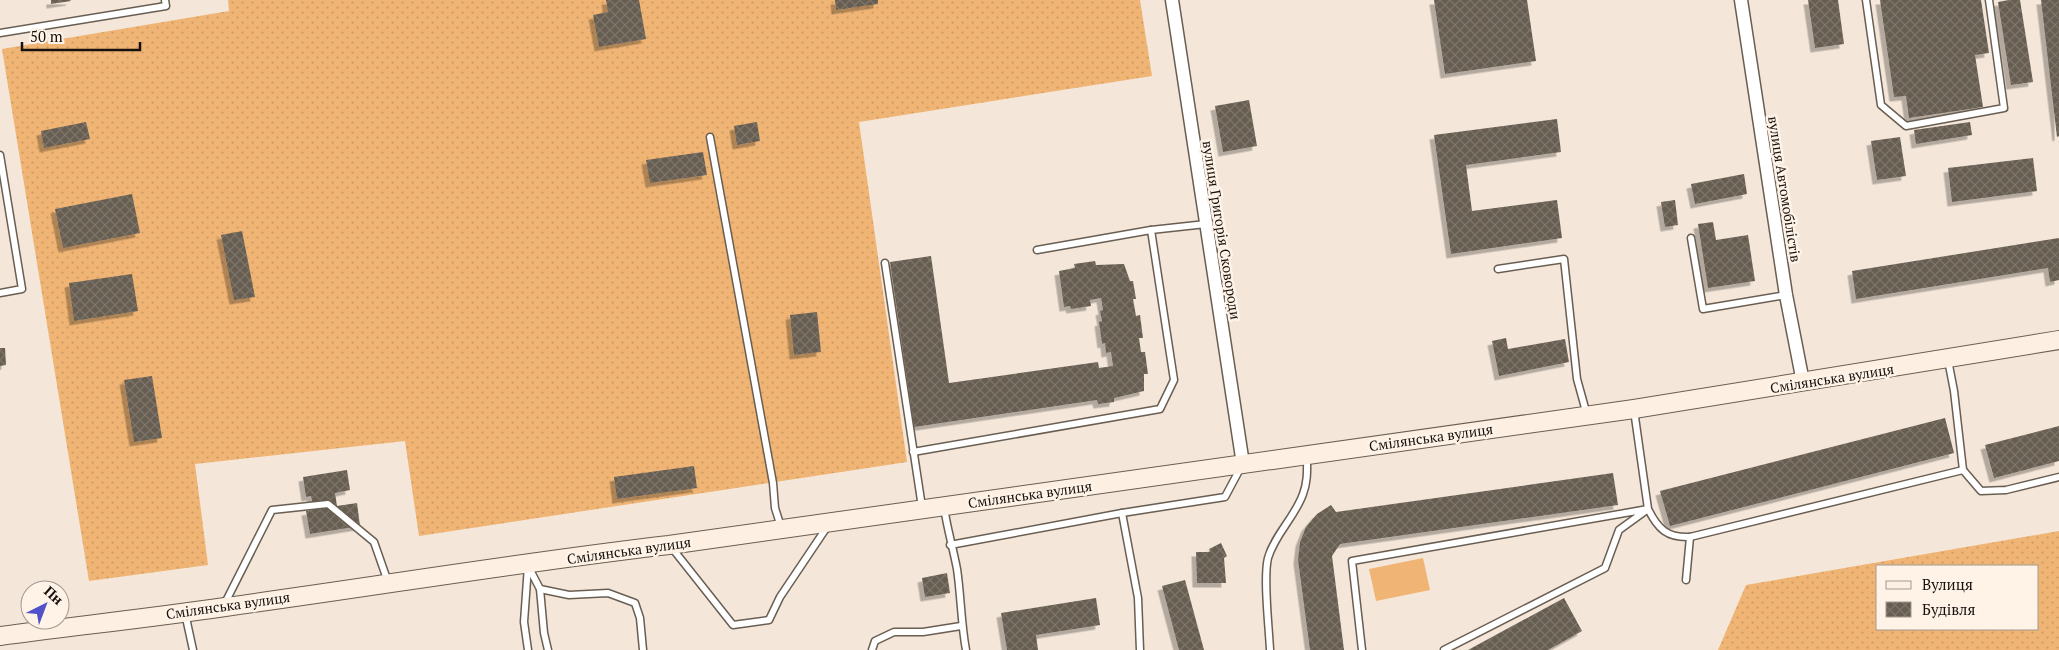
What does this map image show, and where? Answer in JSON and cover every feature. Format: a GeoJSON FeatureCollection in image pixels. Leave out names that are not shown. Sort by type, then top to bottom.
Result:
{"type":"FeatureCollection","features":[{"type":"Feature","properties":{"kind":"main road","name":"Смілянська вулиця"},"geometry":{"type":"LineString","coordinates":[[0,636],[223,608],[388,582],[669,545],[1587,416],[2059,340]]}},
{"type":"Feature","properties":{"kind":"street","name":"вулиця Григорія Сковороди"},"geometry":{"type":"LineString","coordinates":[[1172,0],[1243,464]]}},
{"type":"Feature","properties":{"kind":"street","name":"вулиця Автомобілістів"},"geometry":{"type":"LineString","coordinates":[[1742,0],[1786,295],[1803,382]]}},
{"type":"Feature","properties":{"kind":"lane"},"geometry":{"type":"LineString","coordinates":[[0,33],[166,6],[165,0]]}},
{"type":"Feature","properties":{"kind":"lane"},"geometry":{"type":"LineString","coordinates":[[1866,0],[1881,104],[1906,126],[2004,108],[1989,0]]}},
{"type":"Feature","properties":{"kind":"lane"},"geometry":{"type":"LineString","coordinates":[[710,137],[773,483],[775,508],[781,528]]}},
{"type":"Feature","properties":{"kind":"lane"},"geometry":{"type":"LineString","coordinates":[[0,155],[22,289],[0,293]]}},
{"type":"Feature","properties":{"kind":"lane"},"geometry":{"type":"LineString","coordinates":[[1037,250],[1151,230],[1206,224]]}},
{"type":"Feature","properties":{"kind":"lane"},"geometry":{"type":"LineString","coordinates":[[913,452],[1160,409],[1174,380],[1151,230]]}},
{"type":"Feature","properties":{"kind":"lane"},"geometry":{"type":"LineString","coordinates":[[1691,238],[1703,309],[1786,295]]}},
{"type":"Feature","properties":{"kind":"lane"},"geometry":{"type":"LineString","coordinates":[[1498,269],[1564,259],[1577,379],[1587,416]]}},
{"type":"Feature","properties":{"kind":"lane"},"geometry":{"type":"LineString","coordinates":[[885,263],[922,509]]}},
{"type":"Feature","properties":{"kind":"lane"},"geometry":{"type":"LineString","coordinates":[[1948,358],[1954,391],[1963,470],[1981,492],[2006,490],[2059,477]]}},
{"type":"Feature","properties":{"kind":"lane"},"geometry":{"type":"LineString","coordinates":[[1634,409],[1648,509],[1654,521],[1665,532],[1678,537],[1690,537],[1963,470]]}},
{"type":"Feature","properties":{"kind":"lane"},"geometry":{"type":"LineString","coordinates":[[1270,650],[1267,587],[1268,559],[1278,536],[1302,496],[1307,480],[1307,455]]}},
{"type":"Feature","properties":{"kind":"lane"},"geometry":{"type":"LineString","coordinates":[[950,545],[1122,513],[1225,498],[1243,464]]}},
{"type":"Feature","properties":{"kind":"lane"},"geometry":{"type":"LineString","coordinates":[[223,608],[272,510],[328,504],[374,542],[388,582]]}},
{"type":"Feature","properties":{"kind":"lane"},"geometry":{"type":"LineString","coordinates":[[944,506],[950,545],[956,568],[961,626],[966,650]]}},
{"type":"Feature","properties":{"kind":"lane"},"geometry":{"type":"LineString","coordinates":[[1362,650],[1352,561],[1648,509]]}},
{"type":"Feature","properties":{"kind":"lane"},"geometry":{"type":"LineString","coordinates":[[1444,650],[1605,568],[1620,530],[1648,509]]}},
{"type":"Feature","properties":{"kind":"lane"},"geometry":{"type":"LineString","coordinates":[[1122,513],[1138,598],[1140,650]]}},
{"type":"Feature","properties":{"kind":"lane"},"geometry":{"type":"LineString","coordinates":[[669,545],[733,625],[769,620],[780,597],[830,522]]}},
{"type":"Feature","properties":{"kind":"lane"},"geometry":{"type":"LineString","coordinates":[[1686,580],[1690,537]]}},
{"type":"Feature","properties":{"kind":"lane"},"geometry":{"type":"LineString","coordinates":[[528,564],[540,589],[544,632],[548,650]]}},
{"type":"Feature","properties":{"kind":"lane"},"geometry":{"type":"LineString","coordinates":[[528,564],[524,622],[528,650]]}},
{"type":"Feature","properties":{"kind":"lane"},"geometry":{"type":"LineString","coordinates":[[540,589],[569,595],[608,593],[635,603],[640,618],[643,650]]}},
{"type":"Feature","properties":{"kind":"lane"},"geometry":{"type":"LineString","coordinates":[[185,612],[192,650]]}},
{"type":"Feature","properties":{"kind":"lane"},"geometry":{"type":"LineString","coordinates":[[872,650],[875,641],[894,632],[923,632],[961,626]]}},
{"type":"Feature","properties":{"kind":"shaded area"},"geometry":{"type":"Polygon","coordinates":[[[228,0],[1140,0],[1152,76],[859,122],[907,462],[419,536],[405,441],[195,464],[208,565],[89,581],[2,49],[229,11],[228,0]]]}},
{"type":"Feature","properties":{"kind":"shaded area"},"geometry":{"type":"Polygon","coordinates":[[[2059,531],[2059,650],[1718,650],[1746,585],[2059,531]]]}},
{"type":"Feature","properties":{"kind":"shaded area"},"geometry":{"type":"Polygon","coordinates":[[[1423,558],[1430,590],[1376,601],[1369,569],[1423,558]]]}},
{"type":"Feature","properties":{"kind":"building"},"geometry":{"type":"Polygon","coordinates":[[[51,0],[70,0],[71,1],[51,4],[51,0]]]}},
{"type":"Feature","properties":{"kind":"building"},"geometry":{"type":"Polygon","coordinates":[[[606,0],[639,0],[646,39],[599,47],[593,15],[608,12],[606,0]]]}},
{"type":"Feature","properties":{"kind":"building"},"geometry":{"type":"Polygon","coordinates":[[[835,0],[878,0],[878,4],[836,10],[835,0]]]}},
{"type":"Feature","properties":{"kind":"building"},"geometry":{"type":"Polygon","coordinates":[[[1434,0],[1527,0],[1536,61],[1445,74],[1434,0]]]}},
{"type":"Feature","properties":{"kind":"building"},"geometry":{"type":"Polygon","coordinates":[[[1808,0],[1838,0],[1844,44],[1815,48],[1808,0]]]}},
{"type":"Feature","properties":{"kind":"building"},"geometry":{"type":"Polygon","coordinates":[[[1880,0],[1981,0],[1989,53],[1975,55],[1983,107],[1909,118],[1906,96],[1894,97],[1880,0]]]}},
{"type":"Feature","properties":{"kind":"building"},"geometry":{"type":"Polygon","coordinates":[[[2020,0],[2033,82],[2011,85],[1998,2],[2020,0]]]}},
{"type":"Feature","properties":{"kind":"building"},"geometry":{"type":"Polygon","coordinates":[[[2041,0],[2059,0],[2059,136],[2057,137],[2041,0]]]}},
{"type":"Feature","properties":{"kind":"building"},"geometry":{"type":"Polygon","coordinates":[[[1249,100],[1257,146],[1223,152],[1215,106],[1249,100]]]}},
{"type":"Feature","properties":{"kind":"building"},"geometry":{"type":"Polygon","coordinates":[[[1557,119],[1561,152],[1466,165],[1472,211],[1557,200],[1562,238],[1451,254],[1434,135],[1557,119]]]}},
{"type":"Feature","properties":{"kind":"building"},"geometry":{"type":"Polygon","coordinates":[[[86,122],[90,139],[44,148],[41,131],[86,122]]]}},
{"type":"Feature","properties":{"kind":"building"},"geometry":{"type":"Polygon","coordinates":[[[757,122],[760,141],[737,145],[734,126],[757,122]]]}},
{"type":"Feature","properties":{"kind":"building"},"geometry":{"type":"Polygon","coordinates":[[[1970,122],[1972,135],[1916,144],[1914,130],[1970,122]]]}},
{"type":"Feature","properties":{"kind":"building"},"geometry":{"type":"Polygon","coordinates":[[[1900,137],[1906,176],[1877,180],[1871,141],[1900,137]]]}},
{"type":"Feature","properties":{"kind":"building"},"geometry":{"type":"Polygon","coordinates":[[[703,152],[707,175],[650,183],[646,160],[703,152]]]}},
{"type":"Feature","properties":{"kind":"building"},"geometry":{"type":"Polygon","coordinates":[[[2033,158],[2037,191],[1952,202],[1948,168],[2033,158]]]}},
{"type":"Feature","properties":{"kind":"building"},"geometry":{"type":"Polygon","coordinates":[[[1744,174],[1747,194],[1695,204],[1691,184],[1744,174]]]}},
{"type":"Feature","properties":{"kind":"building"},"geometry":{"type":"Polygon","coordinates":[[[132,194],[140,233],[63,248],[55,209],[132,194]]]}},
{"type":"Feature","properties":{"kind":"building"},"geometry":{"type":"Polygon","coordinates":[[[1675,200],[1678,225],[1665,227],[1661,202],[1675,200]]]}},
{"type":"Feature","properties":{"kind":"building"},"geometry":{"type":"Polygon","coordinates":[[[1713,222],[1716,240],[1748,235],[1755,281],[1708,288],[1698,224],[1713,222]]]}},
{"type":"Feature","properties":{"kind":"building"},"geometry":{"type":"Polygon","coordinates":[[[242,231],[255,297],[234,300],[221,235],[242,231]]]}},
{"type":"Feature","properties":{"kind":"building"},"geometry":{"type":"Polygon","coordinates":[[[2059,238],[2059,280],[2050,282],[2048,268],[1856,299],[1852,271],[2059,238]]]}},
{"type":"Feature","properties":{"kind":"building"},"geometry":{"type":"Polygon","coordinates":[[[931,256],[949,383],[1098,362],[1099,368],[1113,366],[1111,352],[1106,353],[1105,343],[1102,344],[1099,322],[1102,321],[1100,311],[1103,310],[1101,298],[1090,300],[1091,306],[1071,309],[1070,306],[1064,307],[1059,271],[1075,268],[1074,264],[1095,261],[1096,265],[1124,264],[1130,281],[1133,281],[1136,299],[1133,299],[1136,316],[1140,315],[1143,338],[1139,338],[1141,352],[1145,352],[1148,374],[1144,374],[1144,391],[1114,398],[1114,402],[1098,404],[1097,400],[914,427],[890,262],[931,256]]]}},
{"type":"Feature","properties":{"kind":"building"},"geometry":{"type":"Polygon","coordinates":[[[132,274],[138,311],[74,321],[69,283],[132,274]]]}},
{"type":"Feature","properties":{"kind":"building"},"geometry":{"type":"Polygon","coordinates":[[[817,312],[821,352],[794,355],[790,315],[817,312]]]}},
{"type":"Feature","properties":{"kind":"building"},"geometry":{"type":"Polygon","coordinates":[[[1506,338],[1508,349],[1565,339],[1569,362],[1499,376],[1492,341],[1506,338]]]}},
{"type":"Feature","properties":{"kind":"building"},"geometry":{"type":"Polygon","coordinates":[[[0,348],[5,348],[6,365],[0,366],[0,348]]]}},
{"type":"Feature","properties":{"kind":"building"},"geometry":{"type":"Polygon","coordinates":[[[152,376],[162,438],[134,442],[124,380],[152,376]]]}},
{"type":"Feature","properties":{"kind":"building"},"geometry":{"type":"Polygon","coordinates":[[[1945,418],[1954,453],[1670,526],[1660,491],[1945,418]]]}},
{"type":"Feature","properties":{"kind":"building"},"geometry":{"type":"Polygon","coordinates":[[[2059,426],[2059,461],[1994,478],[1985,445],[2059,426]]]}},
{"type":"Feature","properties":{"kind":"building"},"geometry":{"type":"Polygon","coordinates":[[[694,466],[697,488],[617,499],[614,477],[694,466]]]}},
{"type":"Feature","properties":{"kind":"building"},"geometry":{"type":"Polygon","coordinates":[[[347,470],[350,490],[335,493],[337,506],[357,503],[360,526],[310,534],[306,511],[314,510],[311,496],[306,497],[303,477],[347,470]]]}},
{"type":"Feature","properties":{"kind":"building"},"geometry":{"type":"Polygon","coordinates":[[[1613,473],[1618,505],[1340,544],[1332,556],[1344,650],[1310,650],[1298,560],[1300,542],[1306,527],[1317,514],[1331,505],[1336,512],[1613,473]]]}},
{"type":"Feature","properties":{"kind":"building"},"geometry":{"type":"Polygon","coordinates":[[[1221,543],[1227,556],[1224,558],[1226,583],[1197,583],[1196,552],[1210,552],[1209,549],[1221,543]]]}},
{"type":"Feature","properties":{"kind":"building"},"geometry":{"type":"Polygon","coordinates":[[[947,573],[950,593],[925,597],[922,578],[947,573]]]}},
{"type":"Feature","properties":{"kind":"building"},"geometry":{"type":"Polygon","coordinates":[[[1185,580],[1204,650],[1179,650],[1162,586],[1185,580]]]}},
{"type":"Feature","properties":{"kind":"building"},"geometry":{"type":"Polygon","coordinates":[[[1096,598],[1100,625],[1036,635],[1038,650],[1007,650],[1001,613],[1096,598]]]}},
{"type":"Feature","properties":{"kind":"building"},"geometry":{"type":"Polygon","coordinates":[[[1564,598],[1582,631],[1548,650],[1468,650],[1564,598]]]}}]}
